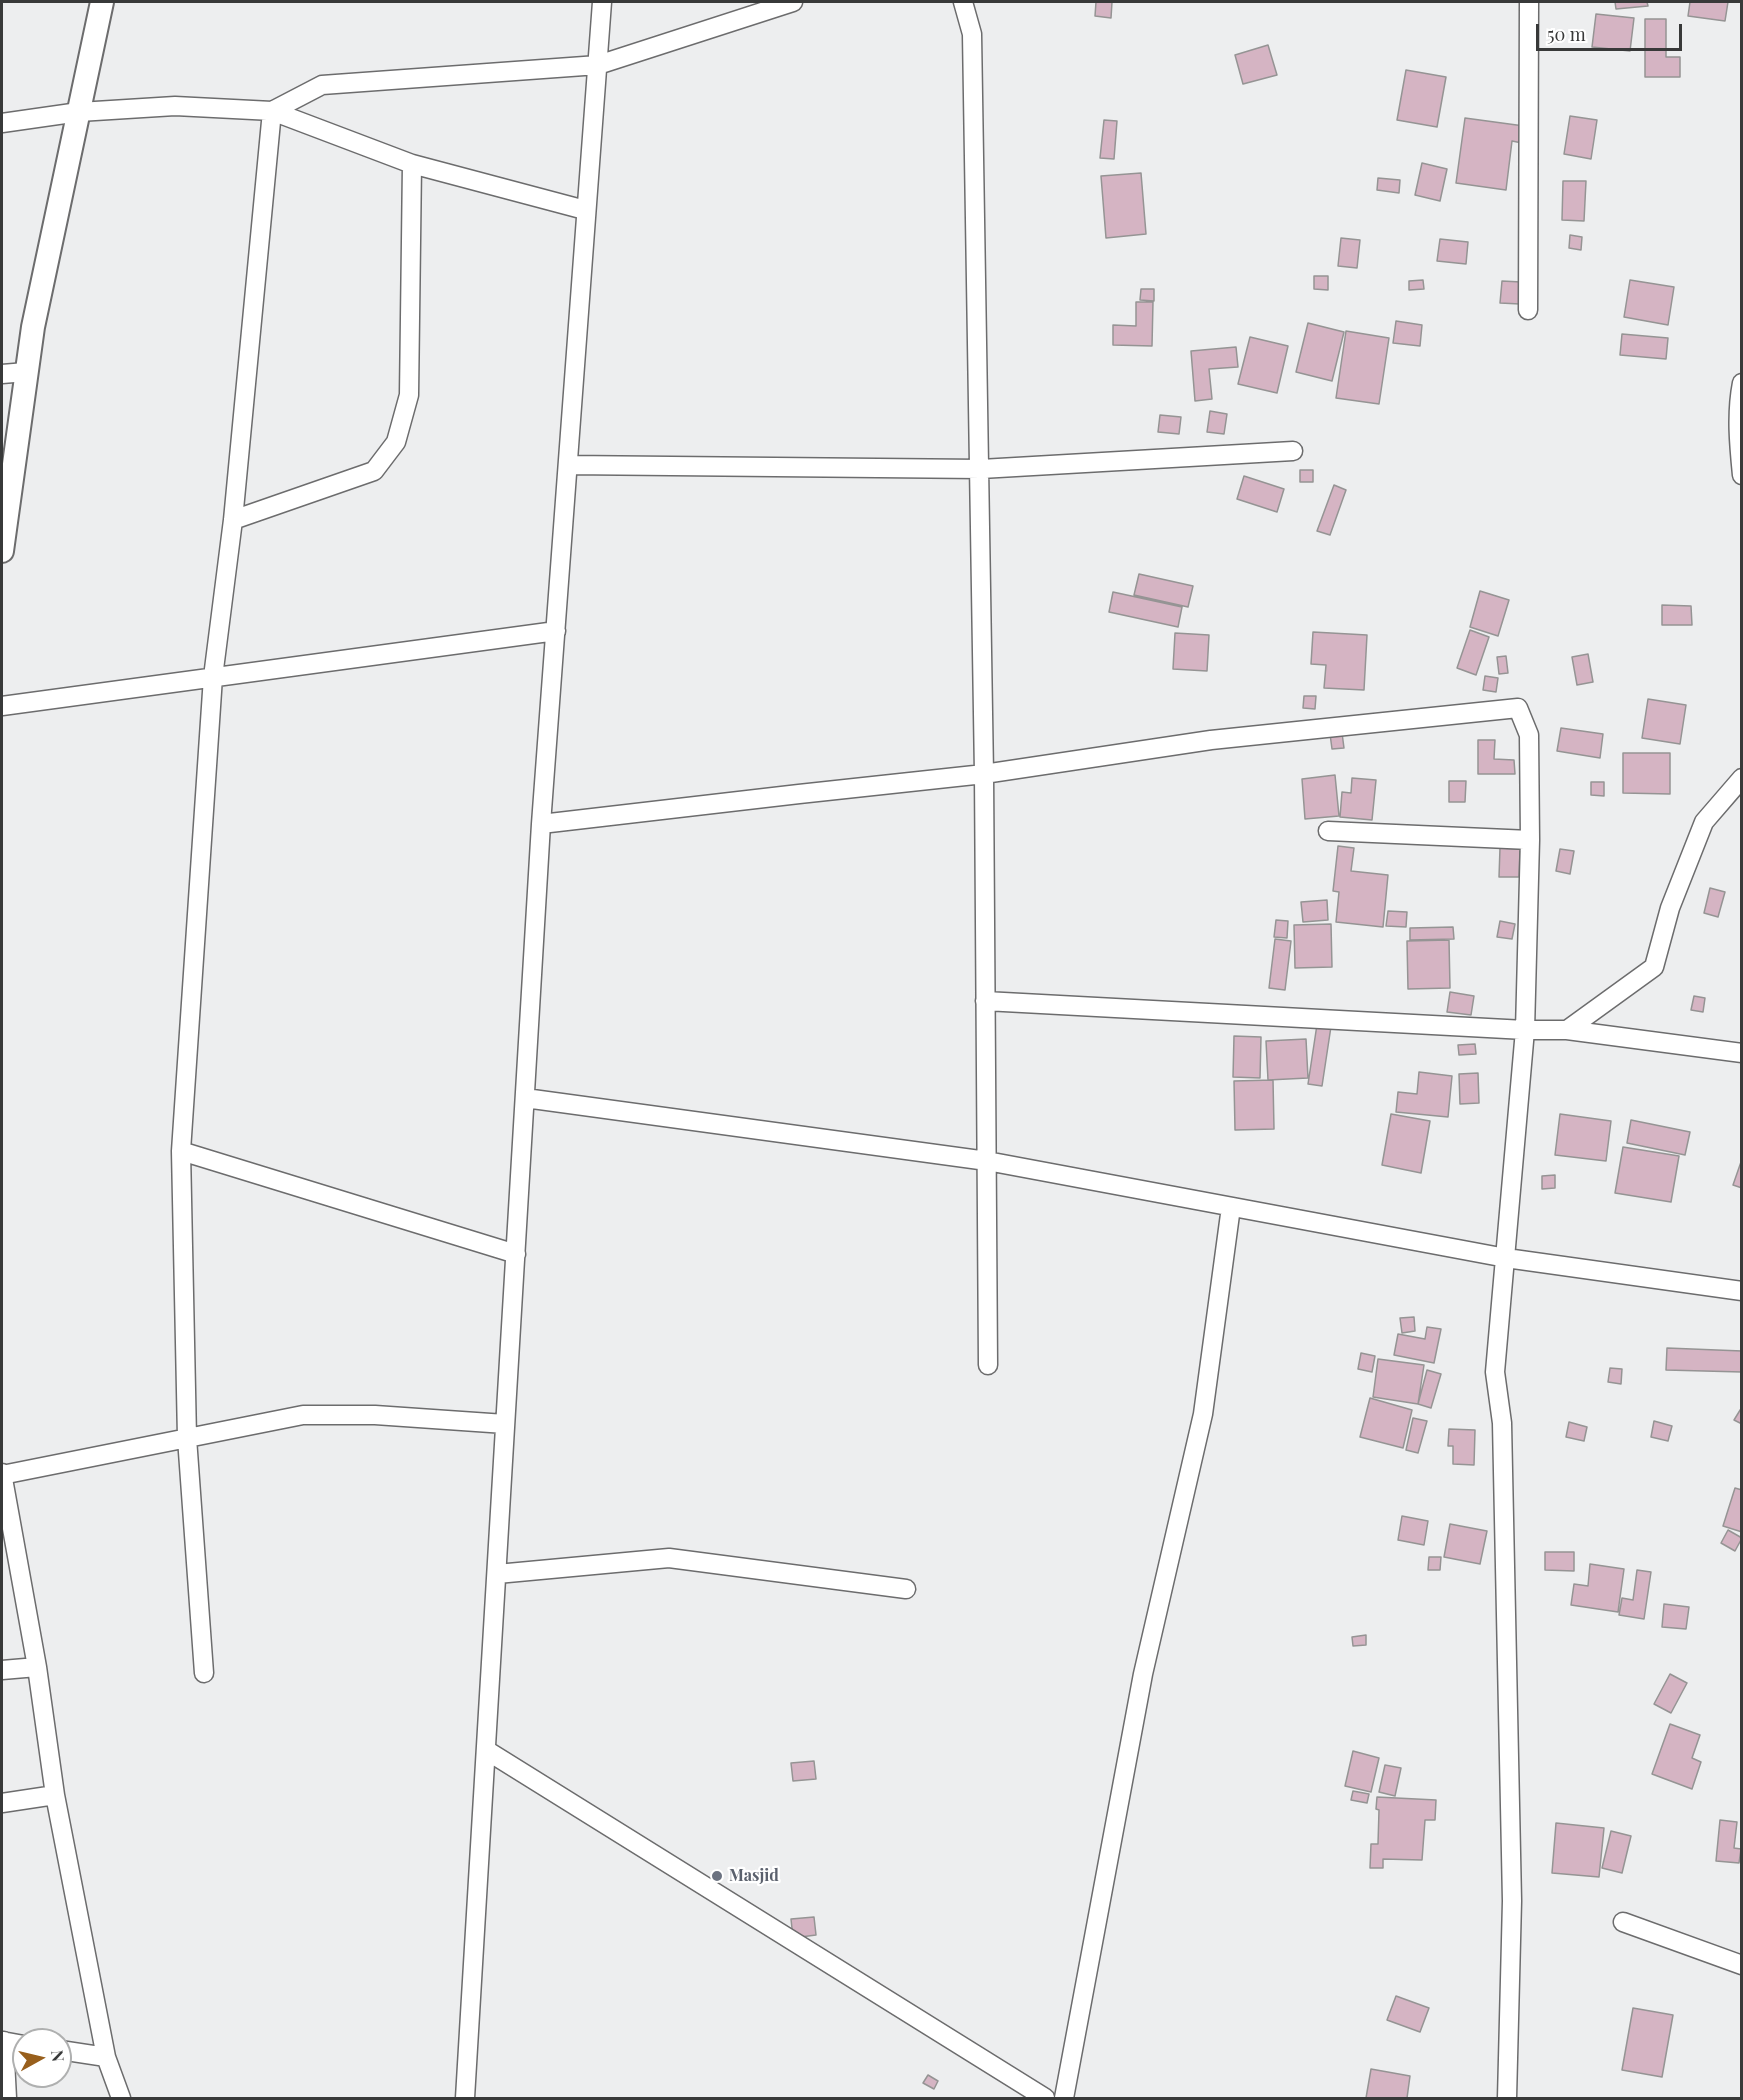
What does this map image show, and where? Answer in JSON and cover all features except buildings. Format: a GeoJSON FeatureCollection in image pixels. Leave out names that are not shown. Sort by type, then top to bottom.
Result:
{"type":"FeatureCollection","features":[{"type":"Feature","properties":{"kind":"street"},"geometry":{"type":"LineString","coordinates":[[2,550],[33,327],[102,2]]}},
{"type":"Feature","properties":{"kind":"street"},"geometry":{"type":"LineString","coordinates":[[465,2098],[541,824],[602,2]]}},
{"type":"Feature","properties":{"kind":"street"},"geometry":{"type":"LineString","coordinates":[[272,111],[321,85],[598,65],[794,2]]}},
{"type":"Feature","properties":{"kind":"street"},"geometry":{"type":"LineString","coordinates":[[963,2],[972,34],[981,469],[988,1365]]}},
{"type":"Feature","properties":{"kind":"street"},"geometry":{"type":"LineString","coordinates":[[1528,310],[1529,2]]}},
{"type":"Feature","properties":{"kind":"street"},"geometry":{"type":"LineString","coordinates":[[2,123],[78,112],[175,106],[272,111],[412,164],[585,210]]}},
{"type":"Feature","properties":{"kind":"street"},"geometry":{"type":"LineString","coordinates":[[204,1673],[187,1438],[182,1151],[213,677],[232,520],[272,111]]}},
{"type":"Feature","properties":{"kind":"street"},"geometry":{"type":"LineString","coordinates":[[232,520],[374,471],[396,442],[409,395],[412,164]]}},
{"type":"Feature","properties":{"kind":"street"},"geometry":{"type":"LineString","coordinates":[[2,374],[26,372]]}},
{"type":"Feature","properties":{"kind":"street"},"geometry":{"type":"LineString","coordinates":[[1742,383],[1739,399],[1742,475]]}},
{"type":"Feature","properties":{"kind":"street"},"geometry":{"type":"LineString","coordinates":[[568,465],[981,469],[1293,451]]}},
{"type":"Feature","properties":{"kind":"street"},"geometry":{"type":"LineString","coordinates":[[2,706],[556,631]]}},
{"type":"Feature","properties":{"kind":"street"},"geometry":{"type":"LineString","coordinates":[[541,824],[984,774],[1211,740],[1518,708],[1529,735],[1530,840],[1525,1030],[1495,1372],[1502,1423],[1512,1901],[1507,2098]]}},
{"type":"Feature","properties":{"kind":"street"},"geometry":{"type":"LineString","coordinates":[[1567,1029],[1654,967],[1670,908],[1704,822],[1742,778]]}},
{"type":"Feature","properties":{"kind":"street"},"geometry":{"type":"LineString","coordinates":[[1328,831],[1530,840]]}},
{"type":"Feature","properties":{"kind":"street"},"geometry":{"type":"LineString","coordinates":[[985,1001],[1525,1030],[1567,1029],[1742,1053]]}},
{"type":"Feature","properties":{"kind":"street"},"geometry":{"type":"LineString","coordinates":[[525,1098],[987,1161],[1506,1258],[1742,1291]]}},
{"type":"Feature","properties":{"kind":"street"},"geometry":{"type":"LineString","coordinates":[[182,1151],[516,1254]]}},
{"type":"Feature","properties":{"kind":"street"},"geometry":{"type":"LineString","coordinates":[[1064,2098],[1143,1674],[1203,1414],[1232,1207]]}},
{"type":"Feature","properties":{"kind":"street"},"geometry":{"type":"LineString","coordinates":[[121,2098],[106,2057],[55,1795],[37,1667],[2,1474],[303,1415],[375,1416],[506,1424]]}},
{"type":"Feature","properties":{"kind":"street"},"geometry":{"type":"LineString","coordinates":[[496,1574],[669,1558],[906,1589]]}},
{"type":"Feature","properties":{"kind":"street"},"geometry":{"type":"LineString","coordinates":[[2,1670],[37,1667]]}},
{"type":"Feature","properties":{"kind":"street"},"geometry":{"type":"LineString","coordinates":[[486,1750],[1046,2098]]}},
{"type":"Feature","properties":{"kind":"street"},"geometry":{"type":"LineString","coordinates":[[2,1803],[55,1795]]}},
{"type":"Feature","properties":{"kind":"street"},"geometry":{"type":"LineString","coordinates":[[1623,1922],[1742,1965]]}},
{"type":"Feature","properties":{"kind":"street"},"geometry":{"type":"LineString","coordinates":[[2,2043],[7,2098]]}},
{"type":"Feature","properties":{"kind":"street"},"geometry":{"type":"LineString","coordinates":[[72,2052],[106,2057]]}},
{"type":"Feature","properties":{"kind":"place","name":"Masjid"},"geometry":{"type":"Point","coordinates":[717,1876]}}]}
